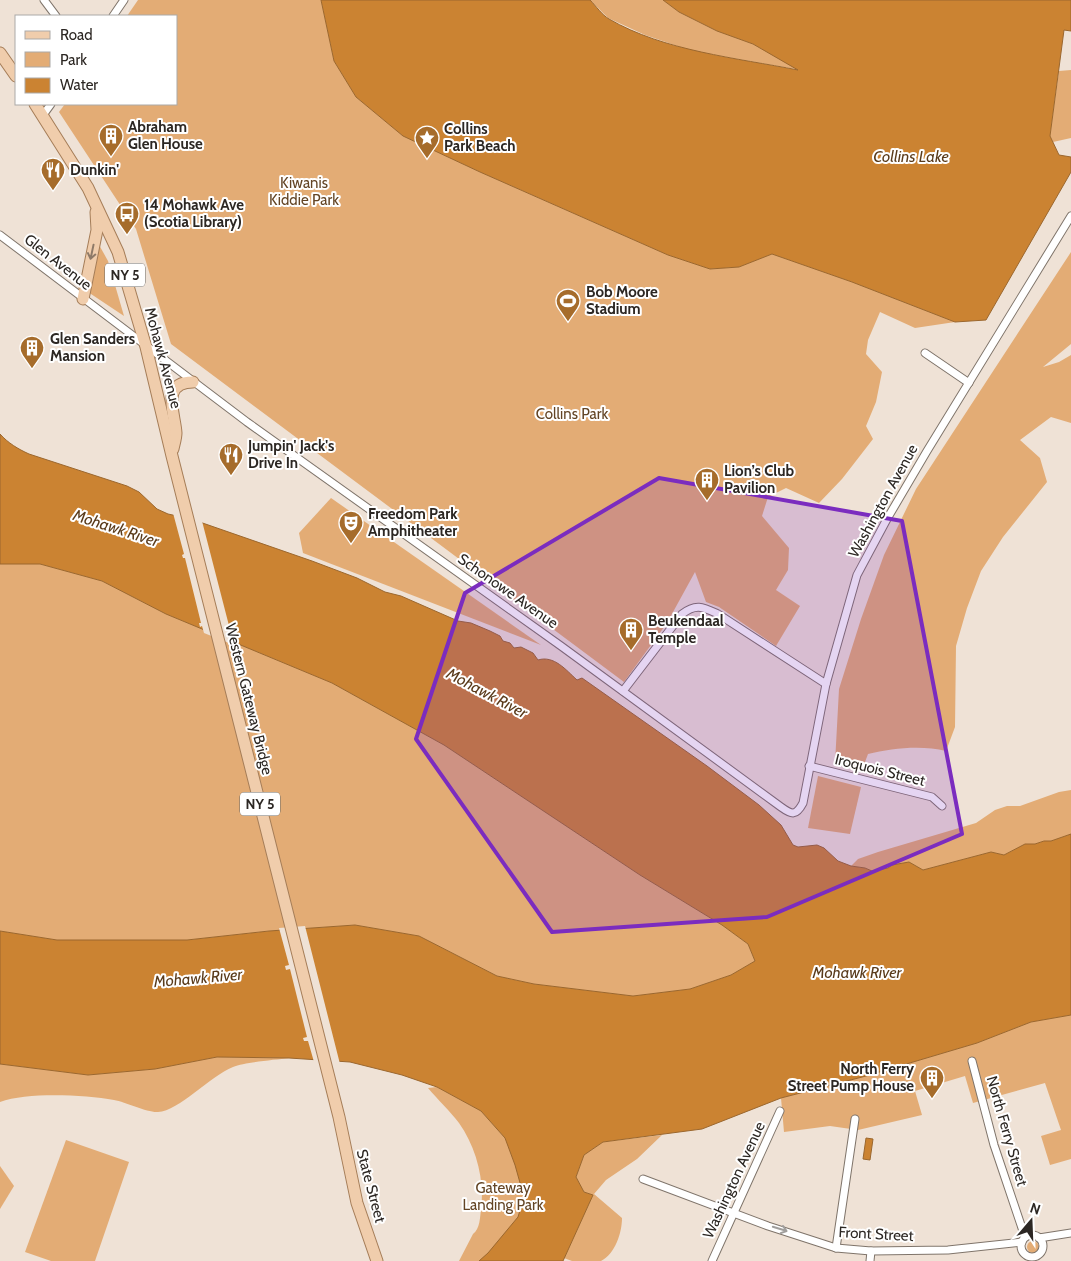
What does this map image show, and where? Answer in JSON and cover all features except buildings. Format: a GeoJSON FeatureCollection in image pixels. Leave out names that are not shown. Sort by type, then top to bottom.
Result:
{"type":"FeatureCollection","features":[{"type":"Feature","properties":{"kind":"main road"},"geometry":{"type":"LineString","coordinates":[[0,53],[15,75]]}},
{"type":"Feature","properties":{"kind":"main road","name":"Mohawk Avenue"},"geometry":{"type":"LineString","coordinates":[[37,105],[88,188],[118,252],[146,347],[182,492]]}},
{"type":"Feature","properties":{"kind":"main road"},"geometry":{"type":"LineString","coordinates":[[83,299],[97,230],[96,206]]}},
{"type":"Feature","properties":{"kind":"main road"},"geometry":{"type":"LineString","coordinates":[[172,456],[176,433],[172,411],[174,391],[186,382],[193,382]]}},
{"type":"Feature","properties":{"kind":"main road","name":"Western Gateway Bridge"},"geometry":{"type":"LineString","coordinates":[[182,492],[339,1117]]}},
{"type":"Feature","properties":{"kind":"main road","name":"State Street"},"geometry":{"type":"LineString","coordinates":[[339,1117],[357,1203],[377,1261]]}},
{"type":"Feature","properties":{"kind":"street"},"geometry":{"type":"LineString","coordinates":[[44,0],[55,15]]}},
{"type":"Feature","properties":{"kind":"street"},"geometry":{"type":"LineString","coordinates":[[114,15],[124,0]]}},
{"type":"Feature","properties":{"kind":"street"},"geometry":{"type":"LineString","coordinates":[[43,115],[50,105]]}},
{"type":"Feature","properties":{"kind":"street","name":"Washington Avenue"},"geometry":{"type":"LineString","coordinates":[[781,807],[790,813],[795,813],[800,810],[803,803],[826,684],[857,576],[887,519],[1071,216]]}},
{"type":"Feature","properties":{"kind":"street","name":"Glen Avenue"},"geometry":{"type":"LineString","coordinates":[[0,235],[146,347]]}},
{"type":"Feature","properties":{"kind":"street","name":"Schonowe Avenue"},"geometry":{"type":"LineString","coordinates":[[146,347],[624,691],[781,807]]}},
{"type":"Feature","properties":{"kind":"street"},"geometry":{"type":"LineString","coordinates":[[925,353],[969,383]]}},
{"type":"Feature","properties":{"kind":"street"},"geometry":{"type":"LineString","coordinates":[[624,691],[682,614],[690,608],[702,607],[718,614],[826,684]]}},
{"type":"Feature","properties":{"kind":"street","name":"Iroquois Street"},"geometry":{"type":"LineString","coordinates":[[809,766],[932,797],[942,806]]}},
{"type":"Feature","properties":{"kind":"street","name":"North Ferry Street"},"geometry":{"type":"LineString","coordinates":[[972,1061],[994,1145],[1023,1240]]}},
{"type":"Feature","properties":{"kind":"street","name":"Washington Avenue"},"geometry":{"type":"LineString","coordinates":[[712,1261],[780,1111]]}},
{"type":"Feature","properties":{"kind":"street"},"geometry":{"type":"LineString","coordinates":[[836,1248],[855,1118]]}},
{"type":"Feature","properties":{"kind":"street","name":"Front Street"},"geometry":{"type":"LineString","coordinates":[[643,1179],[768,1226],[836,1248],[871,1251],[948,1250],[1023,1240],[1032,1235],[1039,1238],[1071,1233]]}},
{"type":"Feature","properties":{"kind":"street"},"geometry":{"type":"LineString","coordinates":[[1023,1240],[1021,1249],[1023,1253],[1029,1259],[1040,1258],[1043,1247],[1039,1238]]}},
{"type":"Feature","properties":{"kind":"street"},"geometry":{"type":"LineString","coordinates":[[870,1261],[871,1251]]}},
{"type":"Feature","properties":{"kind":"highlighted area"},"geometry":{"type":"Polygon","coordinates":[[[659,478],[902,521],[962,834],[767,917],[552,932],[416,739],[465,593],[659,478]]]}},
{"type":"Feature","properties":{"kind":"green space","name":"Collins Park"},"geometry":{"type":"Polygon","coordinates":[[[138,0],[321,0],[334,61],[356,97],[403,136],[668,255],[710,269],[739,267],[772,254],[852,282],[955,322],[915,328],[880,312],[868,340],[866,354],[882,372],[876,402],[866,426],[873,439],[842,479],[819,503],[786,488],[768,497],[762,516],[789,548],[788,570],[776,590],[800,606],[776,646],[719,607],[706,602],[695,572],[667,623],[624,682],[171,344],[136,229],[59,112],[64,105],[178,105],[178,15],[128,15],[138,0]]]}},
{"type":"Feature","properties":{"kind":"green space"},"geometry":{"type":"Polygon","coordinates":[[[590,0],[663,0],[679,12],[717,31],[753,44],[801,70],[692,51],[645,35],[608,18],[590,0]]]}},
{"type":"Feature","properties":{"kind":"green space"},"geometry":{"type":"Polygon","coordinates":[[[1071,70],[1071,138],[1053,142],[1050,136],[1059,71],[1071,70]]]}},
{"type":"Feature","properties":{"kind":"green space"},"geometry":{"type":"Polygon","coordinates":[[[98,243],[108,261],[124,316],[88,292],[98,243]]]}},
{"type":"Feature","properties":{"kind":"green space"},"geometry":{"type":"Polygon","coordinates":[[[1071,252],[1071,344],[1043,367],[1059,362],[1071,355],[1071,423],[1051,417],[1020,440],[1040,458],[1047,482],[1003,537],[981,571],[967,608],[956,646],[955,727],[946,751],[917,748],[868,754],[862,770],[835,763],[839,689],[884,555],[916,489],[1071,252]]]}},
{"type":"Feature","properties":{"kind":"green space"},"geometry":{"type":"Polygon","coordinates":[[[331,498],[541,645],[303,553],[299,533],[331,498]]]}},
{"type":"Feature","properties":{"kind":"green space"},"geometry":{"type":"Polygon","coordinates":[[[0,564],[40,564],[102,581],[166,614],[332,683],[444,745],[640,875],[722,925],[748,944],[755,961],[731,975],[690,989],[633,996],[534,984],[497,976],[419,936],[355,925],[269,931],[187,940],[57,940],[0,931],[0,564]]]}},
{"type":"Feature","properties":{"kind":"green space"},"geometry":{"type":"Polygon","coordinates":[[[818,776],[861,787],[850,834],[808,828],[818,776]]]}},
{"type":"Feature","properties":{"kind":"green space"},"geometry":{"type":"Polygon","coordinates":[[[1071,790],[1071,834],[1051,841],[1025,844],[1004,855],[991,852],[923,870],[909,862],[872,871],[851,866],[858,859],[878,852],[976,823],[995,810],[1007,806],[1020,806],[1059,792],[1071,790]]]}},
{"type":"Feature","properties":{"kind":"green space"},"geometry":{"type":"Polygon","coordinates":[[[1071,1015],[1071,1159],[1050,1165],[1041,1136],[1061,1130],[1045,1083],[973,1103],[965,1076],[915,1091],[922,1115],[858,1130],[830,1126],[784,1132],[781,1098],[866,1076],[977,1043],[1031,1022],[1071,1015]]]}},
{"type":"Feature","properties":{"kind":"green space"},"geometry":{"type":"Polygon","coordinates":[[[217,1057],[289,1058],[252,1062],[233,1067],[224,1071],[175,1106],[158,1112],[114,1100],[72,1096],[25,1097],[0,1102],[0,1064],[88,1075],[155,1069],[217,1057]]]}},
{"type":"Feature","properties":{"kind":"green space","name":"Gateway Landing Park"},"geometry":{"type":"Polygon","coordinates":[[[437,1087],[481,1111],[505,1138],[532,1148],[535,1261],[459,1261],[479,1223],[482,1187],[478,1164],[465,1132],[428,1088],[437,1087]]]}},
{"type":"Feature","properties":{"kind":"green space"},"geometry":{"type":"Polygon","coordinates":[[[662,1135],[637,1159],[606,1180],[594,1194],[622,1218],[621,1230],[614,1248],[601,1261],[572,1261],[564,1258],[593,1195],[584,1192],[576,1177],[584,1155],[603,1142],[662,1135]]]}},
{"type":"Feature","properties":{"kind":"green space"},"geometry":{"type":"Polygon","coordinates":[[[66,1140],[129,1162],[95,1261],[51,1261],[25,1252],[66,1140]]]}},
{"type":"Feature","properties":{"kind":"green space"},"geometry":{"type":"Polygon","coordinates":[[[0,1166],[14,1186],[0,1209],[0,1166]]]}},
{"type":"Feature","properties":{"kind":"green space"},"geometry":{"type":"Polygon","coordinates":[[[1033,1241],[1039,1247],[1033,1253],[1027,1247],[1033,1241]]]}},
{"type":"Feature","properties":{"kind":"water","name":"Collins Lake"},"geometry":{"type":"Polygon","coordinates":[[[321,0],[590,0],[609,19],[653,39],[701,52],[798,70],[753,44],[717,31],[679,12],[663,0],[1071,0],[1071,31],[1064,30],[1050,136],[1059,155],[1071,157],[1071,172],[986,320],[955,322],[852,282],[772,254],[739,267],[710,269],[668,255],[403,136],[356,97],[334,61],[321,0]]]}},
{"type":"Feature","properties":{"kind":"water","name":"Mohawk River"},"geometry":{"type":"Polygon","coordinates":[[[0,434],[13,446],[29,454],[127,486],[139,492],[157,509],[168,514],[191,519],[357,578],[385,592],[401,596],[458,621],[471,623],[490,631],[500,636],[503,641],[510,643],[514,648],[521,647],[533,653],[538,660],[554,661],[577,680],[582,678],[759,805],[781,825],[793,845],[798,847],[817,845],[824,848],[838,861],[872,871],[909,862],[923,870],[991,852],[1004,855],[1025,844],[1051,841],[1071,834],[1071,1015],[1031,1022],[977,1043],[866,1076],[781,1098],[702,1129],[603,1142],[584,1155],[576,1177],[584,1192],[593,1195],[563,1261],[479,1261],[518,1217],[524,1197],[505,1138],[481,1111],[437,1087],[402,1075],[350,1062],[289,1058],[217,1057],[155,1069],[88,1075],[0,1064],[0,931],[57,940],[187,940],[269,931],[355,925],[419,936],[497,976],[534,984],[633,996],[690,989],[731,975],[755,961],[748,944],[722,925],[640,875],[444,745],[332,683],[166,614],[102,581],[40,564],[0,564],[0,434]]]}},
{"type":"Feature","properties":{"kind":"water"},"geometry":{"type":"Polygon","coordinates":[[[866,1138],[873,1139],[870,1160],[863,1159],[866,1138]]]}},
{"type":"Feature","properties":{"kind":"pier"},"geometry":{"type":"Polygon","coordinates":[[[173,513],[202,521],[234,645],[204,633],[202,626],[200,627],[199,623],[201,623],[185,558],[182,555],[184,554],[173,513]]]}},
{"type":"Feature","properties":{"kind":"pier"},"geometry":{"type":"Polygon","coordinates":[[[305,926],[340,1064],[314,1062],[308,1041],[304,1041],[303,1038],[307,1037],[290,969],[286,970],[285,966],[289,965],[279,928],[305,926]]]}},
{"type":"Feature","properties":{"kind":"place","name":"Abraham Glen House"},"geometry":{"type":"Point","coordinates":[111,157]}},
{"type":"Feature","properties":{"kind":"place","name":"Collins Park Beach"},"geometry":{"type":"Point","coordinates":[427,159]}},
{"type":"Feature","properties":{"kind":"place","name":"Dunkin'"},"geometry":{"type":"Point","coordinates":[53,191]}},
{"type":"Feature","properties":{"kind":"place","name":"14 Mohawk Ave (Scotia Library)"},"geometry":{"type":"Point","coordinates":[127,235]}},
{"type":"Feature","properties":{"kind":"place","name":"Bob Moore Stadium"},"geometry":{"type":"Point","coordinates":[568,322]}},
{"type":"Feature","properties":{"kind":"place","name":"Glen Sanders Mansion"},"geometry":{"type":"Point","coordinates":[32,369]}},
{"type":"Feature","properties":{"kind":"place","name":"Jumpin' Jack's Drive In"},"geometry":{"type":"Point","coordinates":[231,476]}},
{"type":"Feature","properties":{"kind":"place","name":"Lion’s Club Pavilion"},"geometry":{"type":"Point","coordinates":[707,501]}},
{"type":"Feature","properties":{"kind":"place","name":"Freedom Park Amphitheater"},"geometry":{"type":"Point","coordinates":[351,544]}},
{"type":"Feature","properties":{"kind":"place","name":"Beukendaal Temple"},"geometry":{"type":"Point","coordinates":[631,651]}},
{"type":"Feature","properties":{"kind":"place","name":"North Ferry Street Pump House"},"geometry":{"type":"Point","coordinates":[932,1099]}},
{"type":"Feature","properties":{"kind":"park label","name":"Kiwanis Kiddie Park"},"geometry":{"type":"Point","coordinates":[304,192]}}]}
